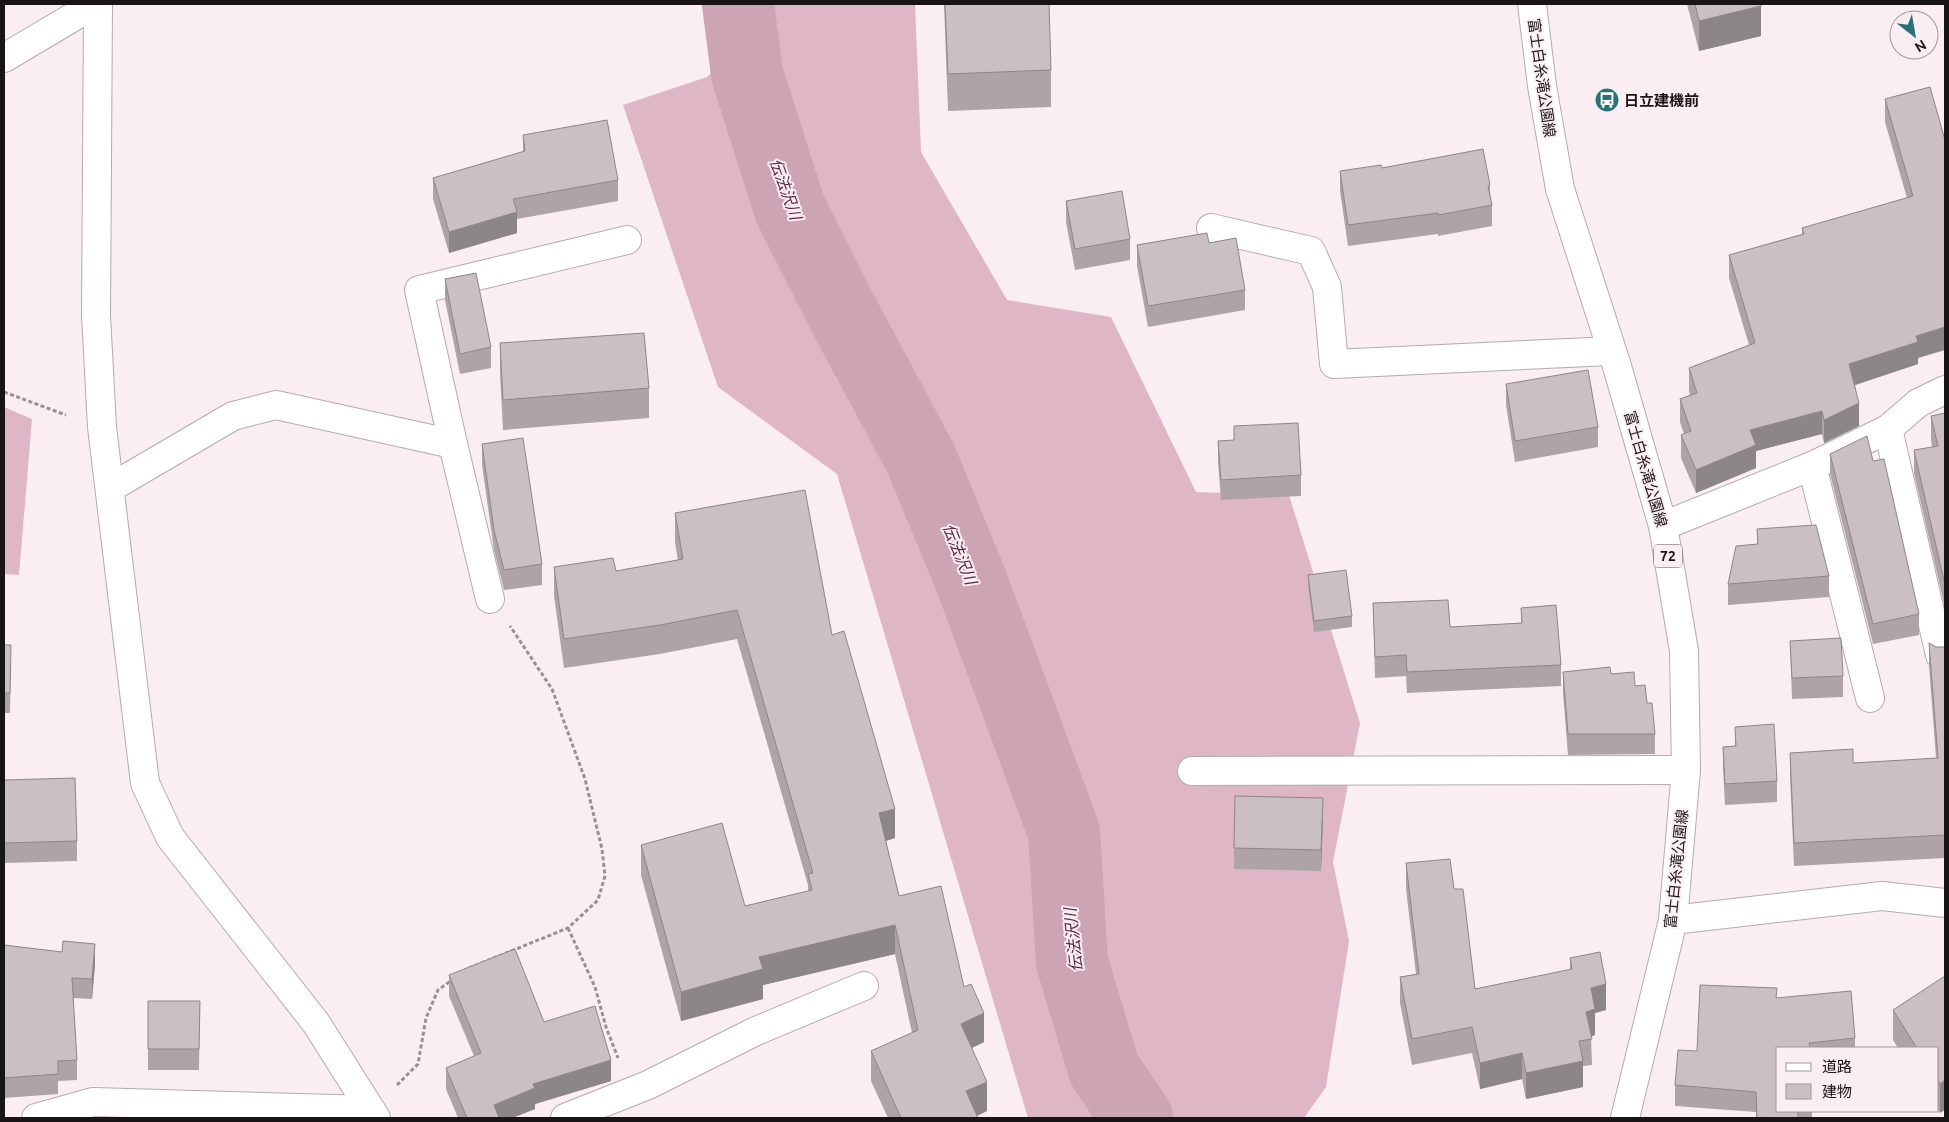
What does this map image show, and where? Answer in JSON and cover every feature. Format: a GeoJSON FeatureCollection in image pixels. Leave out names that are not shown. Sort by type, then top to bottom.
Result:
{"type":"FeatureCollection","features":[{"type":"Feature","properties":{"kind":"street"},"geometry":{"type":"LineString","coordinates":[[4,58],[97,4]]}},
{"type":"Feature","properties":{"kind":"street"},"geometry":{"type":"LineString","coordinates":[[97,4],[96,315],[102,427],[145,783],[170,837],[316,1023],[374,1114]]}},
{"type":"Feature","properties":{"kind":"street","name":"富士白糸滝公園線"},"geometry":{"type":"LineString","coordinates":[[1532,4],[1542,86],[1560,189],[1663,526],[1684,651],[1686,770],[1673,920],[1625,1118]]}},
{"type":"Feature","properties":{"kind":"street"},"geometry":{"type":"LineString","coordinates":[[1211,228],[1311,251],[1327,287],[1334,364],[1611,351]]}},
{"type":"Feature","properties":{"kind":"street"},"geometry":{"type":"LineString","coordinates":[[490,599],[419,290],[627,240]]}},
{"type":"Feature","properties":{"kind":"street"},"geometry":{"type":"LineString","coordinates":[[1663,526],[1812,466],[1888,429],[1918,403],[1945,390]]}},
{"type":"Feature","properties":{"kind":"street"},"geometry":{"type":"LineString","coordinates":[[110,488],[233,416],[276,405],[453,444]]}},
{"type":"Feature","properties":{"kind":"street"},"geometry":{"type":"LineString","coordinates":[[1888,429],[1940,655]]}},
{"type":"Feature","properties":{"kind":"street"},"geometry":{"type":"LineString","coordinates":[[1812,466],[1870,698]]}},
{"type":"Feature","properties":{"kind":"street"},"geometry":{"type":"LineString","coordinates":[[1192,771],[1686,770]]}},
{"type":"Feature","properties":{"kind":"street"},"geometry":{"type":"LineString","coordinates":[[1673,920],[1882,896],[1945,903]]}},
{"type":"Feature","properties":{"kind":"street"},"geometry":{"type":"LineString","coordinates":[[565,1118],[632,1092],[756,1031],[864,986]]}},
{"type":"Feature","properties":{"kind":"street"},"geometry":{"type":"LineString","coordinates":[[36,1118],[93,1102],[374,1114]]}},
{"type":"Feature","properties":{"kind":"path"},"geometry":{"type":"LineString","coordinates":[[4,392],[102,427]]}},
{"type":"Feature","properties":{"kind":"path"},"geometry":{"type":"LineString","coordinates":[[464,971],[471,966],[568,928],[598,900],[605,876],[602,850],[585,779],[552,689],[490,599]]}},
{"type":"Feature","properties":{"kind":"path"},"geometry":{"type":"LineString","coordinates":[[568,928],[595,987],[606,1027],[632,1092]]}},
{"type":"Feature","properties":{"kind":"path"},"geometry":{"type":"LineString","coordinates":[[374,1114],[418,1064],[426,1018],[438,990],[458,976]]}},
{"type":"Feature","properties":{"kind":"shaded area"},"geometry":{"type":"Polygon","coordinates":[[[747,4],[915,4],[921,152],[1007,300],[1111,317],[1196,492],[1289,495],[1360,723],[1333,862],[1349,941],[1326,1087],[1304,1118],[1028,1118],[837,474],[718,387],[623,105],[707,77],[757,30],[747,4]]]}},
{"type":"Feature","properties":{"kind":"shaded area"},"geometry":{"type":"Polygon","coordinates":[[[4,407],[32,419],[19,575],[4,574],[4,407]]]}},
{"type":"Feature","properties":{"kind":"building"},"geometry":{"type":"Polygon","coordinates":[[[945,4],[1049,4],[1051,70],[948,74],[945,4]]]}},
{"type":"Feature","properties":{"kind":"building"},"geometry":{"type":"Polygon","coordinates":[[[1695,4],[1761,4],[1761,6],[1699,21],[1695,4]]]}},
{"type":"Feature","properties":{"kind":"building"},"geometry":{"type":"Polygon","coordinates":[[[1930,87],[1945,140],[1945,327],[1916,336],[1918,342],[1849,364],[1859,403],[1824,420],[1822,411],[1750,430],[1756,445],[1696,470],[1681,435],[1691,431],[1680,399],[1697,393],[1689,368],[1755,343],[1729,255],[1804,234],[1802,228],[1913,196],[1885,99],[1930,87]]]}},
{"type":"Feature","properties":{"kind":"building"},"geometry":{"type":"Polygon","coordinates":[[[607,120],[618,180],[513,199],[517,212],[449,232],[433,178],[525,151],[523,135],[607,120]]]}},
{"type":"Feature","properties":{"kind":"building"},"geometry":{"type":"Polygon","coordinates":[[[1483,149],[1492,205],[1438,215],[1438,213],[1348,225],[1340,171],[1381,165],[1382,168],[1483,149]]]}},
{"type":"Feature","properties":{"kind":"building"},"geometry":{"type":"Polygon","coordinates":[[[1122,191],[1130,239],[1075,249],[1066,201],[1122,191]]]}},
{"type":"Feature","properties":{"kind":"building"},"geometry":{"type":"Polygon","coordinates":[[[1207,233],[1209,243],[1236,238],[1245,290],[1148,306],[1137,245],[1207,233]]]}},
{"type":"Feature","properties":{"kind":"building"},"geometry":{"type":"Polygon","coordinates":[[[476,273],[491,347],[460,354],[445,279],[476,273]]]}},
{"type":"Feature","properties":{"kind":"building"},"geometry":{"type":"Polygon","coordinates":[[[644,333],[649,388],[503,400],[500,343],[644,333]]]}},
{"type":"Feature","properties":{"kind":"building"},"geometry":{"type":"Polygon","coordinates":[[[1588,370],[1598,427],[1515,441],[1506,384],[1588,370]]]}},
{"type":"Feature","properties":{"kind":"building"},"geometry":{"type":"Polygon","coordinates":[[[1945,413],[1945,585],[1914,450],[1938,446],[1931,416],[1945,413]]]}},
{"type":"Feature","properties":{"kind":"building"},"geometry":{"type":"Polygon","coordinates":[[[1298,423],[1301,475],[1221,480],[1218,441],[1234,440],[1234,426],[1298,423]]]}},
{"type":"Feature","properties":{"kind":"building"},"geometry":{"type":"Polygon","coordinates":[[[1867,436],[1873,461],[1884,459],[1919,614],[1873,624],[1830,454],[1867,436]]]}},
{"type":"Feature","properties":{"kind":"building"},"geometry":{"type":"Polygon","coordinates":[[[523,438],[542,564],[504,570],[494,530],[482,444],[523,438]]]}},
{"type":"Feature","properties":{"kind":"building"},"geometry":{"type":"Polygon","coordinates":[[[805,490],[832,635],[844,631],[895,809],[879,813],[899,896],[941,886],[964,987],[971,984],[984,1013],[961,1024],[987,1082],[966,1091],[978,1118],[901,1118],[871,1051],[918,1030],[895,925],[759,957],[763,969],[681,992],[641,845],[722,823],[745,906],[812,890],[808,874],[813,873],[737,610],[660,625],[564,639],[554,567],[613,558],[616,571],[683,559],[675,513],[805,490]]]}},
{"type":"Feature","properties":{"kind":"building"},"geometry":{"type":"Polygon","coordinates":[[[1816,525],[1829,576],[1728,584],[1736,546],[1758,544],[1757,529],[1816,525]]]}},
{"type":"Feature","properties":{"kind":"building"},"geometry":{"type":"Polygon","coordinates":[[[1346,570],[1352,616],[1314,621],[1308,575],[1346,570]]]}},
{"type":"Feature","properties":{"kind":"building"},"geometry":{"type":"Polygon","coordinates":[[[1448,600],[1450,627],[1522,623],[1521,608],[1556,605],[1561,665],[1407,672],[1406,655],[1375,657],[1373,603],[1448,600]]]}},
{"type":"Feature","properties":{"kind":"building"},"geometry":{"type":"Polygon","coordinates":[[[1841,638],[1843,676],[1792,678],[1790,641],[1841,638]]]}},
{"type":"Feature","properties":{"kind":"building"},"geometry":{"type":"Polygon","coordinates":[[[1929,643],[1936,647],[1945,646],[1945,835],[1794,843],[1790,753],[1853,749],[1853,763],[1938,758],[1929,643]]]}},
{"type":"Feature","properties":{"kind":"building"},"geometry":{"type":"Polygon","coordinates":[[[4,645],[11,645],[10,693],[4,693],[4,645]]]}},
{"type":"Feature","properties":{"kind":"building"},"geometry":{"type":"Polygon","coordinates":[[[1610,667],[1611,674],[1634,672],[1635,686],[1645,685],[1647,703],[1652,703],[1655,734],[1568,734],[1563,672],[1610,667]]]}},
{"type":"Feature","properties":{"kind":"building"},"geometry":{"type":"Polygon","coordinates":[[[1774,724],[1777,781],[1725,784],[1723,747],[1736,746],[1735,727],[1774,724]]]}},
{"type":"Feature","properties":{"kind":"building"},"geometry":{"type":"Polygon","coordinates":[[[75,778],[77,841],[4,843],[4,780],[75,778]]]}},
{"type":"Feature","properties":{"kind":"building"},"geometry":{"type":"Polygon","coordinates":[[[1235,796],[1323,798],[1321,850],[1234,848],[1235,796]]]}},
{"type":"Feature","properties":{"kind":"building"},"geometry":{"type":"Polygon","coordinates":[[[1450,859],[1454,889],[1463,889],[1475,989],[1572,969],[1570,958],[1600,952],[1606,984],[1591,988],[1595,1009],[1586,1012],[1592,1039],[1579,1041],[1583,1061],[1526,1073],[1522,1053],[1480,1063],[1472,1027],[1412,1039],[1400,977],[1419,974],[1406,863],[1450,859]]]}},
{"type":"Feature","properties":{"kind":"building"},"geometry":{"type":"Polygon","coordinates":[[[63,941],[95,944],[92,979],[72,978],[77,1060],[58,1061],[58,1074],[4,1078],[4,945],[62,952],[63,941]]]}},
{"type":"Feature","properties":{"kind":"building"},"geometry":{"type":"Polygon","coordinates":[[[515,949],[544,1022],[595,1006],[611,1060],[533,1084],[535,1088],[494,1105],[499,1118],[467,1118],[446,1068],[481,1053],[449,975],[515,949]]]}},
{"type":"Feature","properties":{"kind":"building"},"geometry":{"type":"Polygon","coordinates":[[[1945,976],[1945,1080],[1940,1084],[1939,1047],[1916,1047],[1893,1010],[1945,976]]]}},
{"type":"Feature","properties":{"kind":"building"},"geometry":{"type":"Polygon","coordinates":[[[1700,985],[1777,988],[1776,998],[1851,991],[1855,1038],[1809,1043],[1810,1047],[1776,1047],[1776,1112],[1798,1112],[1798,1118],[1757,1118],[1756,1092],[1675,1085],[1678,1050],[1697,1051],[1700,985]]]}},
{"type":"Feature","properties":{"kind":"building"},"geometry":{"type":"Polygon","coordinates":[[[148,1001],[200,1001],[199,1049],[148,1049],[148,1001]]]}},
{"type":"Feature","properties":{"kind":"waterway","name":"伝法沢川"},"geometry":{"type":"LineString","coordinates":[[738,4],[747,74],[790,209],[841,310],[921,459],[972,583],[1064,832],[1072,962],[1104,1069],[1137,1118]]}},
{"type":"Feature","properties":{"kind":"place","name":"日立建機前"},"geometry":{"type":"Point","coordinates":[1607,100]}}]}
